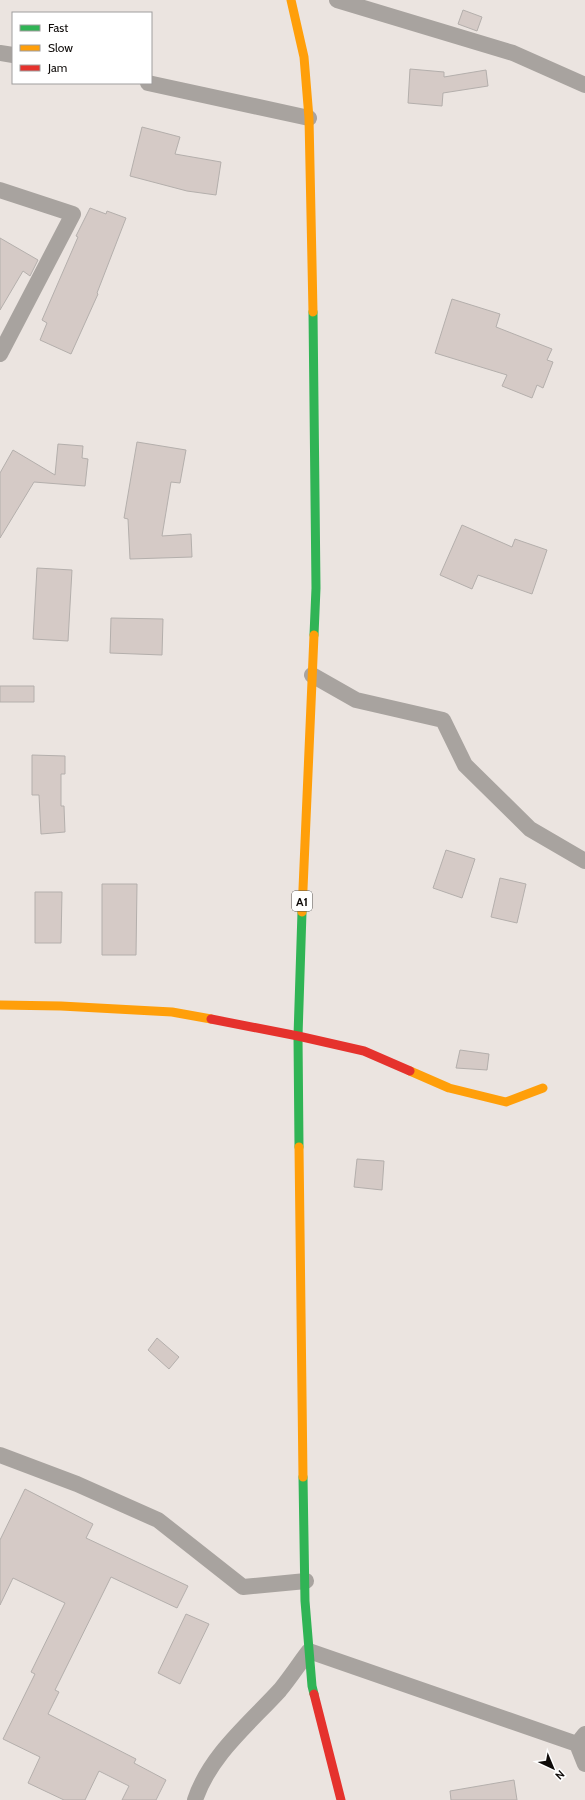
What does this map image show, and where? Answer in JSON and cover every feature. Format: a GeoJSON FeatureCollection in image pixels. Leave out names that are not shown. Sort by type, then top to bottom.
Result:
{"type":"FeatureCollection","features":[{"type":"Feature","properties":{"kind":"main road","name":"A1"},"geometry":{"type":"LineString","coordinates":[[291,0],[304,57],[309,118],[313,261],[316,588],[306,792],[298,1036],[303,1488],[306,1581],[305,1601],[312,1686],[341,1800]]}},
{"type":"Feature","properties":{"kind":"main road"},"geometry":{"type":"LineString","coordinates":[[0,1006],[61,1006],[172,1012],[298,1036],[364,1051],[448,1088],[506,1102],[543,1088]]}},
{"type":"Feature","properties":{"kind":"street"},"geometry":{"type":"LineString","coordinates":[[337,0],[513,53],[585,85]]}},
{"type":"Feature","properties":{"kind":"street"},"geometry":{"type":"LineString","coordinates":[[0,53],[12,55]]}},
{"type":"Feature","properties":{"kind":"street"},"geometry":{"type":"LineString","coordinates":[[152,84],[309,118]]}},
{"type":"Feature","properties":{"kind":"street"},"geometry":{"type":"LineString","coordinates":[[0,190],[73,214],[0,354]]}},
{"type":"Feature","properties":{"kind":"street"},"geometry":{"type":"LineString","coordinates":[[312,675],[356,700],[443,720],[465,764],[470,770],[530,829],[585,861]]}},
{"type":"Feature","properties":{"kind":"street"},"geometry":{"type":"LineString","coordinates":[[0,1455],[77,1484],[158,1520],[243,1587],[306,1581]]}},
{"type":"Feature","properties":{"kind":"street"},"geometry":{"type":"LineString","coordinates":[[195,1800],[200,1786],[214,1762],[235,1736],[281,1688],[309,1651],[581,1739],[585,1764]]}},
{"type":"Feature","properties":{"kind":"building"},"geometry":{"type":"Polygon","coordinates":[[[463,10],[482,17],[477,31],[458,24],[463,10]]]}},
{"type":"Feature","properties":{"kind":"building"},"geometry":{"type":"Polygon","coordinates":[[[410,69],[444,72],[444,77],[486,70],[488,86],[443,93],[442,106],[408,103],[410,69]]]}},
{"type":"Feature","properties":{"kind":"building"},"geometry":{"type":"Polygon","coordinates":[[[142,127],[180,137],[175,154],[221,162],[216,195],[187,191],[130,176],[142,127]]]}},
{"type":"Feature","properties":{"kind":"building"},"geometry":{"type":"Polygon","coordinates":[[[90,208],[106,214],[107,211],[126,218],[97,293],[98,294],[71,354],[40,340],[47,323],[42,320],[78,237],[76,236],[90,208]]]}},
{"type":"Feature","properties":{"kind":"building"},"geometry":{"type":"Polygon","coordinates":[[[0,238],[38,260],[30,276],[23,271],[0,310],[0,238]]]}},
{"type":"Feature","properties":{"kind":"building"},"geometry":{"type":"Polygon","coordinates":[[[452,299],[500,314],[496,327],[552,349],[547,360],[553,362],[543,388],[537,385],[532,398],[502,386],[507,375],[435,353],[452,299]]]}},
{"type":"Feature","properties":{"kind":"building"},"geometry":{"type":"Polygon","coordinates":[[[137,442],[186,450],[180,483],[171,482],[162,536],[191,534],[192,557],[130,559],[128,519],[124,518],[137,442]]]}},
{"type":"Feature","properties":{"kind":"building"},"geometry":{"type":"Polygon","coordinates":[[[58,444],[83,446],[82,458],[88,459],[85,486],[34,482],[0,538],[0,473],[13,450],[55,475],[58,444]]]}},
{"type":"Feature","properties":{"kind":"building"},"geometry":{"type":"Polygon","coordinates":[[[462,525],[512,547],[515,539],[547,550],[532,594],[478,575],[472,589],[440,575],[462,525]]]}},
{"type":"Feature","properties":{"kind":"building"},"geometry":{"type":"Polygon","coordinates":[[[37,568],[72,570],[68,641],[33,639],[37,568]]]}},
{"type":"Feature","properties":{"kind":"building"},"geometry":{"type":"Polygon","coordinates":[[[111,618],[163,619],[162,655],[110,653],[111,618]]]}},
{"type":"Feature","properties":{"kind":"building"},"geometry":{"type":"Polygon","coordinates":[[[0,686],[34,686],[34,702],[0,702],[0,686]]]}},
{"type":"Feature","properties":{"kind":"building"},"geometry":{"type":"Polygon","coordinates":[[[32,755],[65,756],[65,774],[61,774],[61,806],[64,806],[65,832],[41,834],[39,795],[32,795],[32,755]]]}},
{"type":"Feature","properties":{"kind":"building"},"geometry":{"type":"Polygon","coordinates":[[[446,850],[475,859],[462,898],[433,888],[446,850]]]}},
{"type":"Feature","properties":{"kind":"building"},"geometry":{"type":"Polygon","coordinates":[[[500,878],[526,884],[517,923],[491,917],[500,878]]]}},
{"type":"Feature","properties":{"kind":"building"},"geometry":{"type":"Polygon","coordinates":[[[102,884],[137,884],[136,955],[102,955],[102,884]]]}},
{"type":"Feature","properties":{"kind":"building"},"geometry":{"type":"Polygon","coordinates":[[[35,892],[62,892],[61,943],[35,943],[35,892]]]}},
{"type":"Feature","properties":{"kind":"building"},"geometry":{"type":"Polygon","coordinates":[[[460,1050],[489,1054],[487,1070],[456,1068],[460,1050]]]}},
{"type":"Feature","properties":{"kind":"building"},"geometry":{"type":"Polygon","coordinates":[[[357,1159],[384,1161],[382,1190],[354,1187],[357,1159]]]}},
{"type":"Feature","properties":{"kind":"building"},"geometry":{"type":"Polygon","coordinates":[[[157,1338],[179,1357],[169,1369],[148,1350],[157,1338]]]}},
{"type":"Feature","properties":{"kind":"building"},"geometry":{"type":"Polygon","coordinates":[[[25,1489],[93,1524],[86,1538],[188,1586],[177,1608],[111,1577],[55,1690],[59,1692],[48,1714],[136,1759],[134,1763],[166,1780],[156,1800],[122,1800],[129,1786],[99,1771],[85,1800],[64,1800],[28,1783],[40,1757],[3,1739],[35,1674],[31,1672],[65,1603],[13,1578],[0,1605],[0,1540],[25,1489]]]}},
{"type":"Feature","properties":{"kind":"building"},"geometry":{"type":"Polygon","coordinates":[[[186,1614],[209,1624],[180,1684],[158,1673],[186,1614]]]}},
{"type":"Feature","properties":{"kind":"building"},"geometry":{"type":"Polygon","coordinates":[[[514,1780],[517,1800],[451,1800],[450,1791],[514,1780]]]}},
{"type":"Feature","properties":{"kind":"traffic: fast"},"geometry":{"type":"LineString","coordinates":[[313,312],[316,588],[314,635]]}},
{"type":"Feature","properties":{"kind":"traffic: fast"},"geometry":{"type":"LineString","coordinates":[[299,1147],[298,1036],[302,912]]}},
{"type":"Feature","properties":{"kind":"traffic: fast"},"geometry":{"type":"LineString","coordinates":[[303,1477],[305,1601],[312,1686],[314,1694]]}},
{"type":"Feature","properties":{"kind":"traffic: slow"},"geometry":{"type":"LineString","coordinates":[[291,0],[304,57],[309,118],[313,312]]}},
{"type":"Feature","properties":{"kind":"traffic: slow"},"geometry":{"type":"LineString","coordinates":[[302,912],[314,635]]}},
{"type":"Feature","properties":{"kind":"traffic: slow"},"geometry":{"type":"LineString","coordinates":[[0,1005],[61,1006],[172,1012],[211,1019]]}},
{"type":"Feature","properties":{"kind":"traffic: slow"},"geometry":{"type":"LineString","coordinates":[[410,1071],[449,1088],[506,1102],[543,1088]]}},
{"type":"Feature","properties":{"kind":"traffic: slow"},"geometry":{"type":"LineString","coordinates":[[299,1147],[303,1477]]}},
{"type":"Feature","properties":{"kind":"traffic: jam"},"geometry":{"type":"LineString","coordinates":[[211,1019],[364,1051],[410,1071]]}},
{"type":"Feature","properties":{"kind":"traffic: jam"},"geometry":{"type":"LineString","coordinates":[[314,1694],[341,1800]]}}]}
